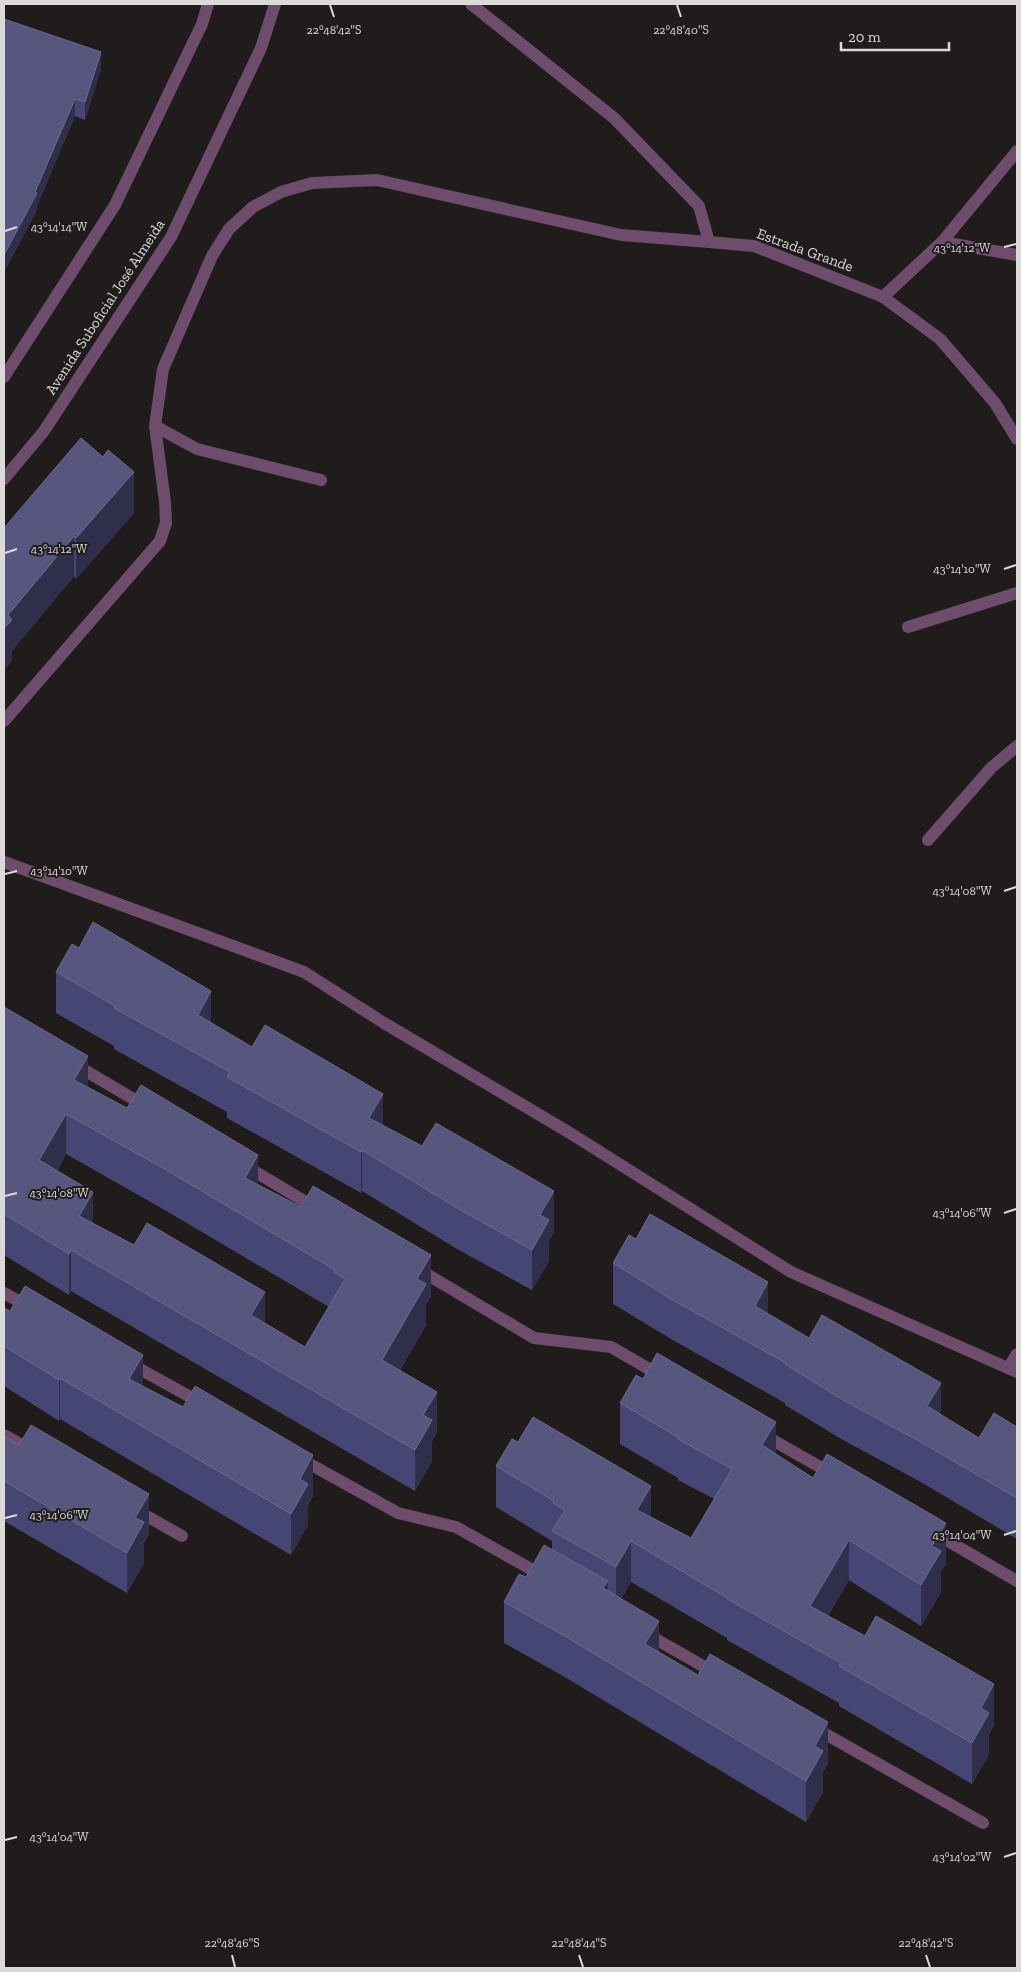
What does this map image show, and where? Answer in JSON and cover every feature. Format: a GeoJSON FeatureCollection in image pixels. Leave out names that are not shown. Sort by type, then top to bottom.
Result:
{"type":"FeatureCollection","features":[{"type":"Feature","properties":{"kind":"street"},"geometry":{"type":"LineString","coordinates":[[4,377],[115,205],[202,24],[208,4]]}},
{"type":"Feature","properties":{"kind":"street","name":"Avenida Suboficial José Almeida"},"geometry":{"type":"LineString","coordinates":[[4,479],[44,431],[171,237],[261,48],[275,4]]}},
{"type":"Feature","properties":{"kind":"street"},"geometry":{"type":"LineString","coordinates":[[471,4],[614,118],[699,206],[709,242]]}},
{"type":"Feature","properties":{"kind":"street"},"geometry":{"type":"LineString","coordinates":[[883,297],[942,242],[1017,151]]}},
{"type":"Feature","properties":{"kind":"street","name":"Estrada Grande"},"geometry":{"type":"LineString","coordinates":[[4,721],[160,542],[166,523],[155,426],[163,369],[212,256],[229,229],[253,207],[281,192],[312,183],[377,180],[622,235],[754,246],[883,297],[940,339],[995,403],[1017,440]]}},
{"type":"Feature","properties":{"kind":"street"},"geometry":{"type":"LineString","coordinates":[[942,242],[1017,255]]}},
{"type":"Feature","properties":{"kind":"street"},"geometry":{"type":"LineString","coordinates":[[155,426],[197,449],[321,480]]}},
{"type":"Feature","properties":{"kind":"street"},"geometry":{"type":"LineString","coordinates":[[908,627],[1017,593]]}},
{"type":"Feature","properties":{"kind":"street"},"geometry":{"type":"LineString","coordinates":[[928,840],[991,768],[1017,746]]}},
{"type":"Feature","properties":{"kind":"street"},"geometry":{"type":"LineString","coordinates":[[4,862],[304,972],[384,1023],[570,1133],[791,1272],[1012,1370],[1017,1354]]}},
{"type":"Feature","properties":{"kind":"street"},"geometry":{"type":"LineString","coordinates":[[63,1056],[156,1112]]}},
{"type":"Feature","properties":{"kind":"street"},"geometry":{"type":"LineString","coordinates":[[232,1158],[333,1218]]}},
{"type":"Feature","properties":{"kind":"street"},"geometry":{"type":"LineString","coordinates":[[408,1264],[534,1338],[612,1347],[672,1382]]}},
{"type":"Feature","properties":{"kind":"street"},"geometry":{"type":"LineString","coordinates":[[4,1293],[38,1312]]}},
{"type":"Feature","properties":{"kind":"street"},"geometry":{"type":"LineString","coordinates":[[115,1355],[218,1413]]}},
{"type":"Feature","properties":{"kind":"street"},"geometry":{"type":"LineString","coordinates":[[750,1427],[845,1482]]}},
{"type":"Feature","properties":{"kind":"street"},"geometry":{"type":"LineString","coordinates":[[4,1435],[46,1459]]}},
{"type":"Feature","properties":{"kind":"street"},"geometry":{"type":"LineString","coordinates":[[286,1451],[398,1514],[456,1527],[560,1585]]}},
{"type":"Feature","properties":{"kind":"street"},"geometry":{"type":"LineString","coordinates":[[122,1502],[182,1536]]}},
{"type":"Feature","properties":{"kind":"street"},"geometry":{"type":"LineString","coordinates":[[922,1526],[1017,1581]]}},
{"type":"Feature","properties":{"kind":"street"},"geometry":{"type":"LineString","coordinates":[[638,1629],[724,1677]]}},
{"type":"Feature","properties":{"kind":"street"},"geometry":{"type":"LineString","coordinates":[[802,1721],[983,1823]]}},
{"type":"Feature","properties":{"kind":"building"},"geometry":{"type":"Polygon","coordinates":[[[4,19],[101,52],[85,102],[75,99],[35,192],[37,193],[4,255],[5,95],[4,19]]]}},
{"type":"Feature","properties":{"kind":"building"},"geometry":{"type":"Polygon","coordinates":[[[81,438],[103,457],[108,450],[134,472],[76,538],[74,536],[8,615],[12,620],[4,628],[4,528],[81,438]]]}},
{"type":"Feature","properties":{"kind":"building"},"geometry":{"type":"Polygon","coordinates":[[[93,922],[211,991],[198,1015],[252,1047],[265,1025],[383,1094],[369,1118],[422,1146],[436,1123],[554,1191],[540,1215],[549,1220],[532,1250],[457,1208],[362,1150],[361,1152],[227,1077],[230,1072],[114,1008],[115,1006],[56,972],[72,944],[79,948],[93,922]]]}},
{"type":"Feature","properties":{"kind":"building"},"geometry":{"type":"Polygon","coordinates":[[[4,1007],[88,1056],[74,1080],[127,1108],[141,1085],[258,1155],[245,1178],[301,1207],[313,1186],[431,1255],[417,1279],[426,1284],[382,1360],[437,1392],[423,1415],[432,1420],[415,1450],[71,1250],[69,1254],[4,1214],[4,1007]],[[66,1114],[39,1160],[93,1192],[79,1216],[134,1245],[147,1223],[265,1292],[251,1315],[305,1347],[345,1279],[334,1272],[335,1270],[163,1168],[66,1114]]]}},
{"type":"Feature","properties":{"kind":"building"},"geometry":{"type":"Polygon","coordinates":[[[650,1214],[768,1282],[755,1306],[809,1338],[822,1315],[941,1383],[927,1406],[979,1438],[994,1413],[1017,1427],[1017,1498],[919,1441],[843,1400],[786,1363],[671,1299],[613,1263],[629,1235],[636,1239],[650,1214]]]}},
{"type":"Feature","properties":{"kind":"building"},"geometry":{"type":"Polygon","coordinates":[[[25,1286],[143,1355],[129,1379],[183,1407],[195,1386],[313,1455],[300,1479],[308,1484],[291,1514],[60,1378],[59,1380],[4,1346],[4,1308],[10,1311],[25,1286]]]}},
{"type":"Feature","properties":{"kind":"building"},"geometry":{"type":"Polygon","coordinates":[[[657,1353],[776,1422],[762,1445],[813,1478],[827,1454],[946,1523],[932,1546],[941,1551],[921,1585],[849,1540],[810,1606],[865,1636],[876,1616],[994,1684],[981,1708],[989,1713],[972,1743],[839,1666],[841,1663],[727,1599],[631,1541],[616,1567],[552,1531],[565,1510],[553,1503],[554,1501],[496,1466],[512,1439],[518,1442],[533,1417],[651,1486],[637,1510],[691,1538],[732,1469],[678,1439],[620,1403],[636,1375],[643,1379],[657,1353]]]}},
{"type":"Feature","properties":{"kind":"building"},"geometry":{"type":"Polygon","coordinates":[[[31,1425],[149,1494],[135,1518],[144,1522],[127,1553],[4,1481],[4,1437],[19,1445],[31,1425]]]}},
{"type":"Feature","properties":{"kind":"building"},"geometry":{"type":"Polygon","coordinates":[[[544,1545],[608,1581],[603,1588],[659,1621],[645,1644],[698,1675],[710,1654],[828,1722],[815,1746],[823,1751],[806,1781],[563,1635],[504,1602],[519,1574],[526,1577],[544,1545]]]}}]}
